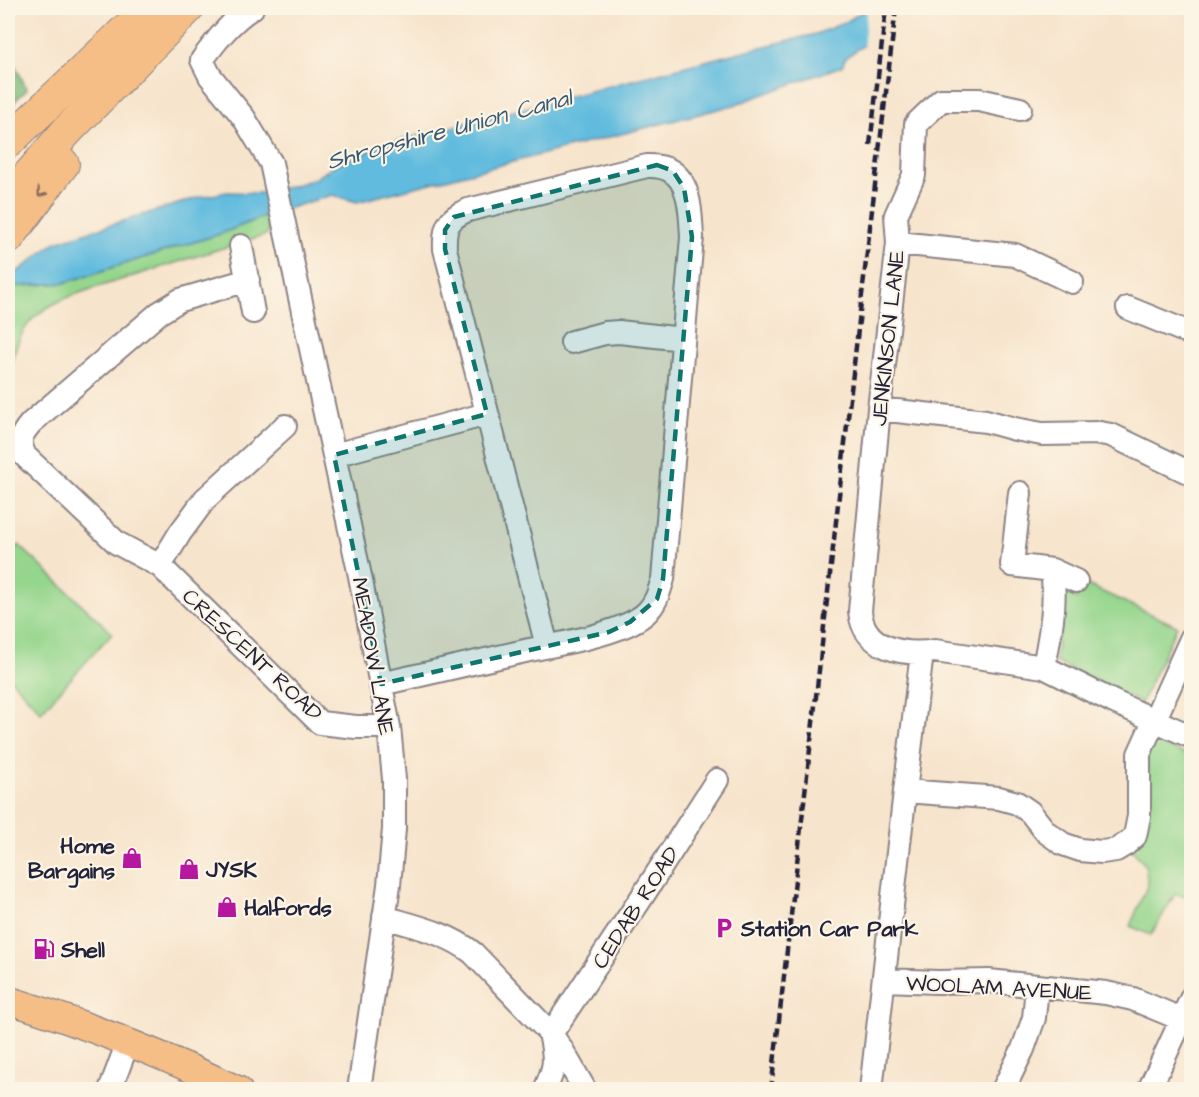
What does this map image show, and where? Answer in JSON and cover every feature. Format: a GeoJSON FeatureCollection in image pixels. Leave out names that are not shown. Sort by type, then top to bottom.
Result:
{"type":"FeatureCollection","features":[{"type":"Feature","properties":{"kind":"highway"},"geometry":{"type":"LineString","coordinates":[[8,142],[149,8]]}},
{"type":"Feature","properties":{"kind":"highway"},"geometry":{"type":"LineString","coordinates":[[8,199],[67,131],[189,8]]}},
{"type":"Feature","properties":{"kind":"highway"},"geometry":{"type":"LineString","coordinates":[[8,238],[151,45]]}},
{"type":"Feature","properties":{"kind":"highway"},"geometry":{"type":"LineString","coordinates":[[8,161],[102,51]]}},
{"type":"Feature","properties":{"kind":"main road"},"geometry":{"type":"LineString","coordinates":[[8,988],[42,1010]]}},
{"type":"Feature","properties":{"kind":"main road"},"geometry":{"type":"LineString","coordinates":[[8,1000],[128,1042],[238,1089]]}},
{"type":"Feature","properties":{"kind":"street","name":"MEADOW LANE"},"geometry":{"type":"LineString","coordinates":[[252,8],[216,40],[202,60],[210,76],[244,118],[271,163],[360,576],[389,727],[394,779],[394,829],[389,885],[359,1089]]}},
{"type":"Feature","properties":{"kind":"street","name":"JENKINSON LANE"},"geometry":{"type":"LineString","coordinates":[[922,653],[897,651],[884,646],[868,633],[861,620],[861,596],[879,409],[898,243],[896,215],[914,175],[916,124],[941,100],[980,100],[1020,109]]}},
{"type":"Feature","properties":{"kind":"street"},"geometry":{"type":"LineString","coordinates":[[381,684],[609,632],[646,613],[657,600],[663,579],[692,237],[689,203],[679,177],[673,171],[657,165],[459,213],[445,230],[445,249],[547,646]]}},
{"type":"Feature","properties":{"kind":"street"},"geometry":{"type":"LineString","coordinates":[[898,243],[1015,255],[1072,282]]}},
{"type":"Feature","properties":{"kind":"street"},"geometry":{"type":"LineString","coordinates":[[241,246],[253,312]]}},
{"type":"Feature","properties":{"kind":"street","name":"CRESCENT ROAD"},"geometry":{"type":"LineString","coordinates":[[248,280],[180,300],[159,313],[31,423],[22,434],[20,446],[25,456],[117,543],[159,566],[320,723],[389,727]]}},
{"type":"Feature","properties":{"kind":"street"},"geometry":{"type":"LineString","coordinates":[[1128,308],[1191,334]]}},
{"type":"Feature","properties":{"kind":"street"},"geometry":{"type":"LineString","coordinates":[[572,342],[605,333],[619,332],[683,339]]}},
{"type":"Feature","properties":{"kind":"street"},"geometry":{"type":"LineString","coordinates":[[879,409],[986,421],[1042,434],[1100,433],[1111,435],[1191,474]]}},
{"type":"Feature","properties":{"kind":"street"},"geometry":{"type":"LineString","coordinates":[[334,455],[487,414]]}},
{"type":"Feature","properties":{"kind":"street"},"geometry":{"type":"LineString","coordinates":[[159,566],[205,499],[285,426]]}},
{"type":"Feature","properties":{"kind":"street"},"geometry":{"type":"LineString","coordinates":[[1020,493],[1012,565],[1052,570],[1076,581]]}},
{"type":"Feature","properties":{"kind":"street"},"geometry":{"type":"LineString","coordinates":[[1044,667],[1053,619],[1052,570]]}},
{"type":"Feature","properties":{"kind":"street"},"geometry":{"type":"LineString","coordinates":[[905,791],[999,798],[1017,803],[1030,812],[1046,832],[1063,844],[1080,850],[1102,852],[1116,850],[1135,836],[1139,816],[1139,754],[1191,637]]}},
{"type":"Feature","properties":{"kind":"street"},"geometry":{"type":"LineString","coordinates":[[871,1089],[922,653],[945,652],[1044,667],[1191,737]]}},
{"type":"Feature","properties":{"kind":"street","name":"CEDAB ROAD"},"geometry":{"type":"LineString","coordinates":[[551,1034],[717,780]]}},
{"type":"Feature","properties":{"kind":"street"},"geometry":{"type":"LineString","coordinates":[[384,917],[461,943],[473,953],[551,1034],[585,1089]]}},
{"type":"Feature","properties":{"kind":"street","name":"WOOLAM AVENUE"},"geometry":{"type":"LineString","coordinates":[[884,980],[989,981],[1106,993],[1134,999],[1181,1019]]}},
{"type":"Feature","properties":{"kind":"street"},"geometry":{"type":"LineString","coordinates":[[1003,1089],[1023,1048],[1034,1018],[1037,987]]}},
{"type":"Feature","properties":{"kind":"street"},"geometry":{"type":"LineString","coordinates":[[1149,1089],[1191,997]]}},
{"type":"Feature","properties":{"kind":"street"},"geometry":{"type":"LineString","coordinates":[[545,1089],[554,1064],[555,1054],[551,1034]]}},
{"type":"Feature","properties":{"kind":"street"},"geometry":{"type":"LineString","coordinates":[[110,1089],[128,1042]]}},
{"type":"Feature","properties":{"kind":"highlighted area"},"geometry":{"type":"Polygon","coordinates":[[[657,165],[673,171],[684,188],[692,237],[663,579],[657,599],[630,622],[609,632],[381,684],[334,455],[487,414],[445,249],[445,230],[454,217],[657,165]]]}},
{"type":"Feature","properties":{"kind":"green space"},"geometry":{"type":"Polygon","coordinates":[[[8,64],[15,65],[27,89],[8,108],[8,64]]]}},
{"type":"Feature","properties":{"kind":"green space"},"geometry":{"type":"Polygon","coordinates":[[[267,215],[268,234],[88,290],[47,308],[27,325],[20,336],[12,367],[8,371],[8,287],[64,283],[223,233],[267,215]]]}},
{"type":"Feature","properties":{"kind":"green space"},"geometry":{"type":"Polygon","coordinates":[[[19,545],[112,633],[41,712],[8,676],[8,555],[19,545]]]}},
{"type":"Feature","properties":{"kind":"green space"},"geometry":{"type":"Polygon","coordinates":[[[1083,583],[1177,626],[1141,703],[1055,662],[1063,593],[1077,598],[1083,583]]]}},
{"type":"Feature","properties":{"kind":"green space"},"geometry":{"type":"Polygon","coordinates":[[[1154,740],[1191,757],[1191,897],[1175,894],[1151,935],[1130,926],[1148,884],[1145,865],[1133,851],[1147,757],[1154,740]]]}},
{"type":"Feature","properties":{"kind":"water","name":"Shropshire Union Canal"},"geometry":{"type":"Polygon","coordinates":[[[868,8],[933,8],[927,13],[909,13],[901,17],[846,57],[842,66],[734,105],[357,202],[332,195],[267,215],[223,233],[63,283],[8,287],[8,275],[17,272],[56,242],[197,198],[227,192],[261,193],[292,186],[314,179],[335,165],[386,144],[816,34],[846,22],[868,8]]]}},
{"type":"Feature","properties":{"kind":"pier"},"geometry":{"type":"Polygon","coordinates":[[[867,8],[905,8],[904,19],[863,50],[867,8]]]}},
{"type":"Feature","properties":{"kind":"railway"},"geometry":{"type":"LineString","coordinates":[[870,145],[886,8]]}},
{"type":"Feature","properties":{"kind":"railway"},"geometry":{"type":"LineString","coordinates":[[771,1090],[896,8]]}},
{"type":"Feature","properties":{"kind":"place","name":"Home Bargains"},"geometry":{"type":"Point","coordinates":[132,858]}},
{"type":"Feature","properties":{"kind":"place","name":"JYSK"},"geometry":{"type":"Point","coordinates":[189,869]}},
{"type":"Feature","properties":{"kind":"place","name":"Halfords"},"geometry":{"type":"Point","coordinates":[227,907]}},
{"type":"Feature","properties":{"kind":"place","name":"Station Car Park"},"geometry":{"type":"Point","coordinates":[724,928]}},
{"type":"Feature","properties":{"kind":"place","name":"Shell"},"geometry":{"type":"Point","coordinates":[44,949]}}]}
